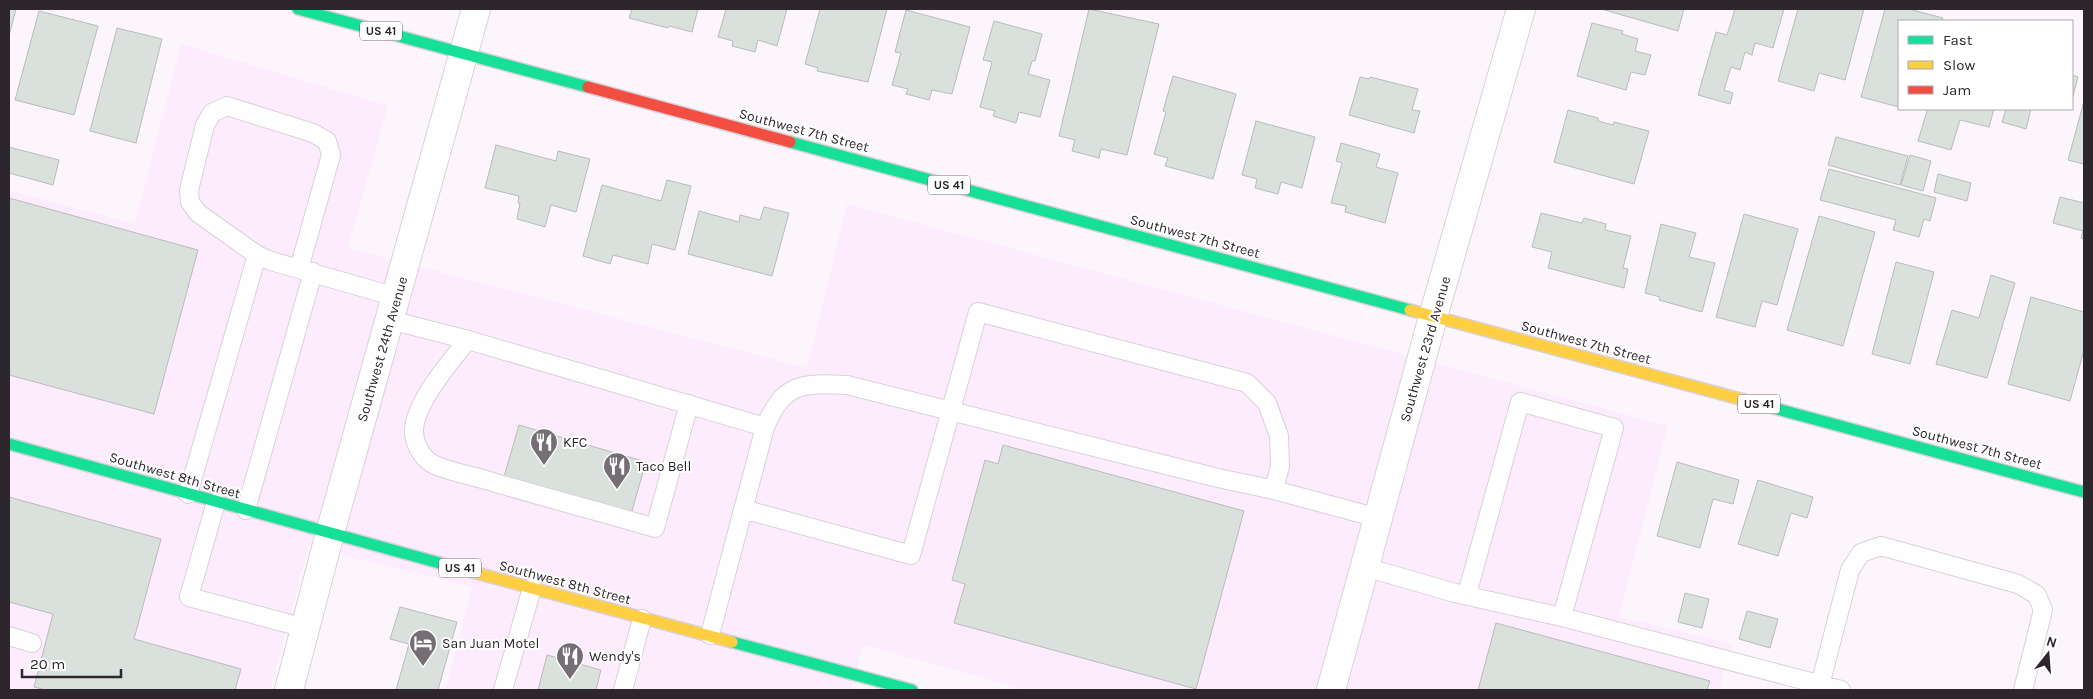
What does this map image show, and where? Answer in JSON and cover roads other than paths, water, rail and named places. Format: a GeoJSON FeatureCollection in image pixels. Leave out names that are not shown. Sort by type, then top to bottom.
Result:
{"type":"FeatureCollection","features":[{"type":"Feature","properties":{"kind":"main road","name":"Southwest 7th Street"},"geometry":{"type":"LineString","coordinates":[[298,9],[2084,492]]}},
{"type":"Feature","properties":{"kind":"main road","name":"Southwest 8th Street"},"geometry":{"type":"LineString","coordinates":[[9,444],[902,689]]}},
{"type":"Feature","properties":{"kind":"street","name":"Southwest 24th Avenue"},"geometry":{"type":"LineString","coordinates":[[289,690],[330,533],[476,9]]}},
{"type":"Feature","properties":{"kind":"street","name":"Southwest 23rd Avenue"},"geometry":{"type":"LineString","coordinates":[[1331,690],[1433,317],[1521,9]]}},
{"type":"Feature","properties":{"kind":"lane"},"geometry":{"type":"LineString","coordinates":[[246,510],[306,271],[332,155],[327,141],[313,133],[227,106],[212,113],[205,125],[189,190],[190,202],[198,213],[258,256],[306,271],[468,340],[765,427]]}},
{"type":"Feature","properties":{"kind":"lane"},"geometry":{"type":"LineString","coordinates":[[188,494],[258,256]]}},
{"type":"Feature","properties":{"kind":"lane"},"geometry":{"type":"LineString","coordinates":[[742,509],[911,555],[978,312],[1247,383],[1267,403],[1279,436],[1280,466],[1274,490]]}},
{"type":"Feature","properties":{"kind":"lane"},"geometry":{"type":"LineString","coordinates":[[468,340],[431,388],[418,412],[414,430],[416,442],[422,456],[432,464],[655,528],[690,404]]}},
{"type":"Feature","properties":{"kind":"lane"},"geometry":{"type":"LineString","coordinates":[[710,635],[765,427],[772,410],[782,396],[798,387],[817,384],[847,385],[1218,478],[1274,490],[1378,518]]}},
{"type":"Feature","properties":{"kind":"lane"},"geometry":{"type":"LineString","coordinates":[[1467,594],[1520,402],[1614,428],[1562,617]]}},
{"type":"Feature","properties":{"kind":"lane"},"geometry":{"type":"LineString","coordinates":[[216,502],[189,597],[305,628]]}},
{"type":"Feature","properties":{"kind":"lane"},"geometry":{"type":"LineString","coordinates":[[1820,685],[1850,570],[1861,553],[1881,546],[2018,584],[2038,595],[2043,610],[2023,690]]}},
{"type":"Feature","properties":{"kind":"lane"},"geometry":{"type":"LineString","coordinates":[[1365,567],[1841,690]]}},
{"type":"Feature","properties":{"kind":"lane"},"geometry":{"type":"LineString","coordinates":[[503,690],[532,588]]}},
{"type":"Feature","properties":{"kind":"lane"},"geometry":{"type":"LineString","coordinates":[[623,690],[642,619]]}},
{"type":"Feature","properties":{"kind":"lane"},"geometry":{"type":"LineString","coordinates":[[9,636],[32,642]]}},
{"type":"Feature","properties":{"kind":"place","name":"KFC"},"geometry":{"type":"Point","coordinates":[544,466]}},
{"type":"Feature","properties":{"kind":"place","name":"Taco Bell"},"geometry":{"type":"Point","coordinates":[617,490]}},
{"type":"Feature","properties":{"kind":"place","name":"San Juan Motel"},"geometry":{"type":"Point","coordinates":[423,667]}},
{"type":"Feature","properties":{"kind":"place","name":"Wendy's"},"geometry":{"type":"Point","coordinates":[570,680]}}]}
